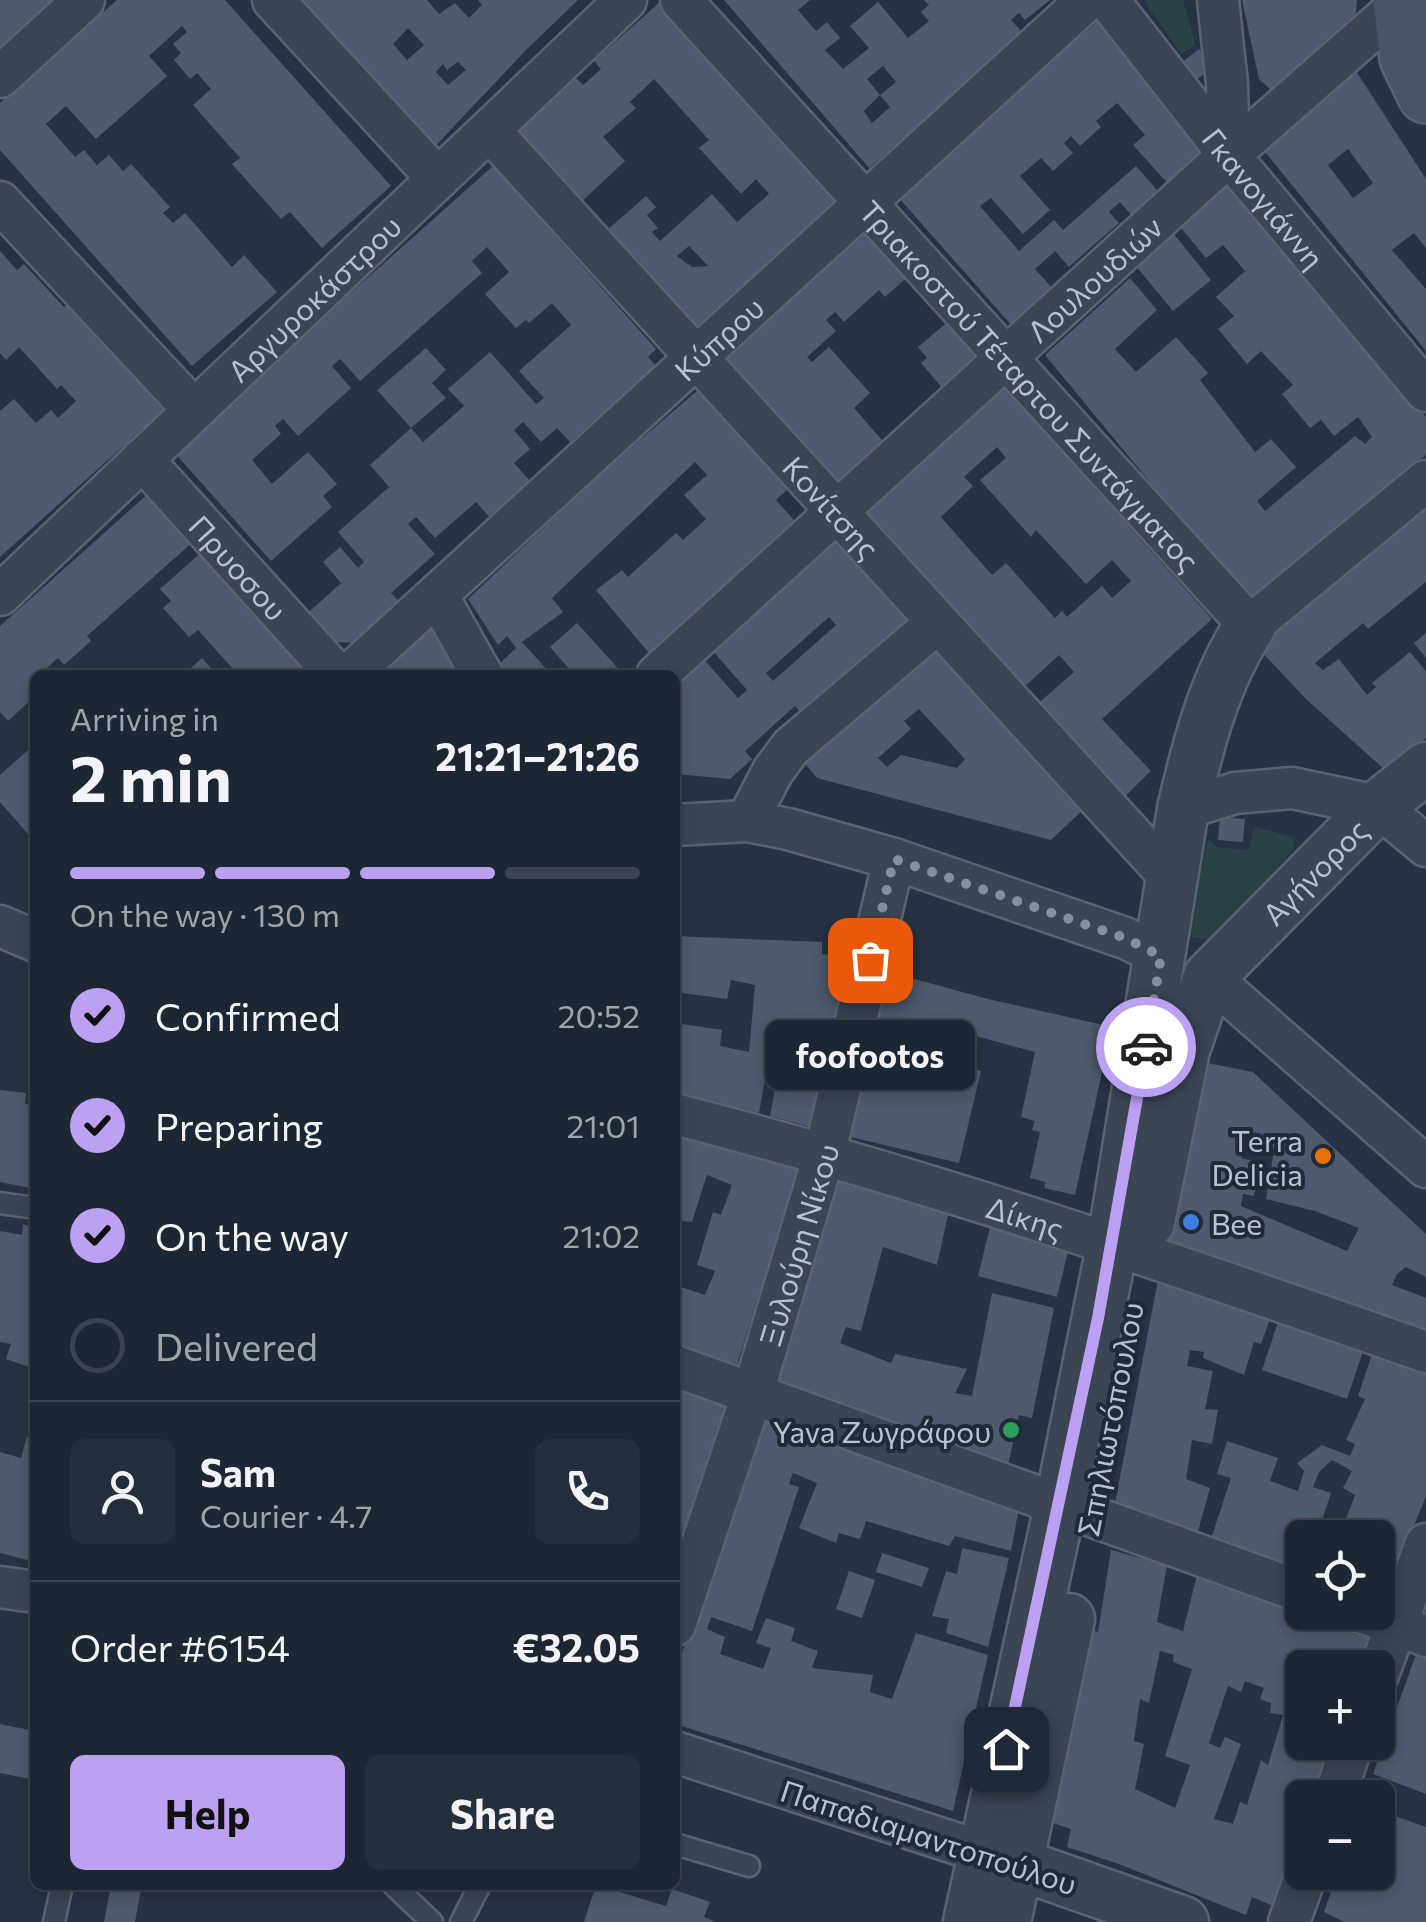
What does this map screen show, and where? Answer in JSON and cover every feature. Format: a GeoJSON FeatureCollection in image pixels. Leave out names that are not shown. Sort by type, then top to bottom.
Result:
{"type":"FeatureCollection","features":[{"type":"Feature","properties":{"kind":"main road"},"geometry":{"type":"LineString","coordinates":[[1401,2],[1408,58],[1426,95]]}},
{"type":"Feature","properties":{"kind":"street"},"geometry":{"type":"LineString","coordinates":[[0,77],[84,0]]}},
{"type":"Feature","properties":{"kind":"street"},"geometry":{"type":"LineString","coordinates":[[273,0],[438,179]]}},
{"type":"Feature","properties":{"kind":"street","name":"Αργυροκάστρου"},"geometry":{"type":"LineString","coordinates":[[0,595],[626,0]]}},
{"type":"Feature","properties":{"kind":"street","name":"Τριακοστού Τέταρτου Συντάγματος"},"geometry":{"type":"LineString","coordinates":[[681,0],[1250,626]]}},
{"type":"Feature","properties":{"kind":"street","name":"Κύπρου"},"geometry":{"type":"LineString","coordinates":[[355,670],[1087,0]]}},
{"type":"Feature","properties":{"kind":"street","name":"Γκανογιάννη"},"geometry":{"type":"LineString","coordinates":[[1108,0],[1229,155],[1426,391]]}},
{"type":"Feature","properties":{"kind":"street"},"geometry":{"type":"LineString","coordinates":[[1218,0],[1227,84],[1229,155]]}},
{"type":"Feature","properties":{"kind":"street","name":"Λουλουδιών"},"geometry":{"type":"LineString","coordinates":[[662,670],[1401,2]]}},
{"type":"Feature","properties":{"kind":"street","name":"Κονίτσης"},"geometry":{"type":"LineString","coordinates":[[490,131],[1173,880]]}},
{"type":"Feature","properties":{"kind":"street"},"geometry":{"type":"LineString","coordinates":[[0,202],[194,410]]}},
{"type":"Feature","properties":{"kind":"street","name":"Πρυοσου"},"geometry":{"type":"LineString","coordinates":[[142,460],[331,670]]}},
{"type":"Feature","properties":{"kind":"street"},"geometry":{"type":"LineString","coordinates":[[1426,480],[1250,626],[1226,663],[1194,762],[1184,809],[1235,793],[1292,788],[1378,806],[1426,846]]}},
{"type":"Feature","properties":{"kind":"street"},"geometry":{"type":"LineString","coordinates":[[437,595],[479,670]]}},
{"type":"Feature","properties":{"kind":"street"},"geometry":{"type":"LineString","coordinates":[[747,821],[773,771],[792,748],[937,623]]}},
{"type":"Feature","properties":{"kind":"street","name":"Αγήνορος"},"geometry":{"type":"LineString","coordinates":[[1209,977],[1378,806],[1426,768]]}},
{"type":"Feature","properties":{"kind":"street","name":"Σπηλιωτόπουλου"},"geometry":{"type":"LineString","coordinates":[[1128,1247],[1161,956],[1184,809]]}},
{"type":"Feature","properties":{"kind":"street"},"geometry":{"type":"LineString","coordinates":[[680,825],[747,821],[788,829],[894,859],[1125,938],[1209,977],[1426,1167]]}},
{"type":"Feature","properties":{"kind":"street","name":"Ξυλούρη Νίκου"},"geometry":{"type":"LineString","coordinates":[[680,1610],[825,1152],[894,859]]}},
{"type":"Feature","properties":{"kind":"street"},"geometry":{"type":"LineString","coordinates":[[0,926],[30,939]]}},
{"type":"Feature","properties":{"kind":"street","name":"Σπηλιωτόπουλου"},"geometry":{"type":"LineString","coordinates":[[999,1858],[1128,1247],[1209,977]]}},
{"type":"Feature","properties":{"kind":"street","name":"Δίκης"},"geometry":{"type":"LineString","coordinates":[[680,1115],[825,1152],[1128,1247],[1426,1352]]}},
{"type":"Feature","properties":{"kind":"street"},"geometry":{"type":"LineString","coordinates":[[680,1368],[1285,1586]]}},
{"type":"Feature","properties":{"kind":"street"},"geometry":{"type":"LineString","coordinates":[[1395,1622],[1426,1544]]}},
{"type":"Feature","properties":{"kind":"street"},"geometry":{"type":"LineString","coordinates":[[0,1587],[30,1591]]}},
{"type":"Feature","properties":{"kind":"street","name":"Παπαδιαμαντοπούλου"},"geometry":{"type":"LineString","coordinates":[[680,1754],[1183,1922]]}},
{"type":"Feature","properties":{"kind":"street"},"geometry":{"type":"LineString","coordinates":[[968,1922],[999,1858]]}},
{"type":"Feature","properties":{"kind":"street"},"geometry":{"type":"LineString","coordinates":[[999,1858],[1004,1922]]}},
{"type":"Feature","properties":{"kind":"street"},"geometry":{"type":"LineString","coordinates":[[1289,1922],[1301,1890]]}},
{"type":"Feature","properties":{"kind":"lane"},"geometry":{"type":"LineString","coordinates":[[0,1202],[30,1207]]}},
{"type":"Feature","properties":{"kind":"lane"},"geometry":{"type":"LineString","coordinates":[[680,1845],[749,1866]]}},
{"type":"Feature","properties":{"kind":"lane"},"geometry":{"type":"LineString","coordinates":[[54,1922],[61,1890]]}},
{"type":"Feature","properties":{"kind":"lane"},"geometry":{"type":"LineString","coordinates":[[398,1890],[432,1922]]}},
{"type":"Feature","properties":{"kind":"lane"},"geometry":{"type":"LineString","coordinates":[[461,1922],[477,1890]]}},
{"type":"Feature","properties":{"kind":"green space"},"geometry":{"type":"Polygon","coordinates":[[[1144,0],[1183,0],[1196,45],[1181,54],[1144,0]]]}},
{"type":"Feature","properties":{"kind":"green space"},"geometry":{"type":"Polygon","coordinates":[[[1254,827],[1293,837],[1294,849],[1212,941],[1187,936],[1208,839],[1217,847],[1249,850],[1254,827]]]}},
{"type":"Feature","properties":{"kind":"building"},"geometry":{"type":"Polygon","coordinates":[[[0,0],[53,0],[0,47],[0,0]]]}},
{"type":"Feature","properties":{"kind":"building"},"geometry":{"type":"Polygon","coordinates":[[[117,0],[225,0],[391,186],[322,248],[290,212],[281,219],[232,164],[240,158],[193,105],[211,89],[197,73],[190,79],[174,60],[181,53],[173,44],[187,32],[182,26],[149,56],[167,76],[96,139],[66,106],[46,124],[75,157],[84,150],[97,165],[109,155],[123,171],[131,164],[170,207],[163,213],[173,223],[185,213],[232,267],[244,255],[277,292],[192,366],[0,150],[0,103],[117,0]]]}},
{"type":"Feature","properties":{"kind":"building"},"geometry":{"type":"Polygon","coordinates":[[[290,0],[427,0],[439,14],[455,3],[469,18],[482,5],[478,0],[578,0],[526,50],[427,155],[290,0]],[[408,28],[393,44],[407,60],[424,45],[408,28]],[[458,62],[447,70],[443,64],[436,72],[448,85],[466,70],[458,62]]]}},
{"type":"Feature","properties":{"kind":"building"},"geometry":{"type":"Polygon","coordinates":[[[662,0],[846,198],[693,332],[605,232],[646,196],[656,207],[647,215],[658,228],[652,232],[660,241],[712,194],[737,222],[769,194],[756,179],[741,194],[699,148],[709,140],[654,79],[630,102],[636,108],[603,137],[625,161],[578,205],[514,134],[576,78],[583,85],[601,69],[594,61],[662,0]],[[689,246],[677,256],[692,267],[708,266],[689,246]]]}},
{"type":"Feature","properties":{"kind":"building"},"geometry":{"type":"Polygon","coordinates":[[[724,0],[810,0],[798,10],[816,31],[827,22],[840,38],[825,50],[843,69],[869,48],[850,26],[878,2],[908,38],[929,21],[921,12],[929,5],[924,0],[1050,0],[1025,20],[1019,13],[1011,20],[1023,33],[869,168],[724,0]],[[883,66],[867,79],[880,95],[896,82],[883,66]],[[880,95],[864,111],[872,123],[890,107],[880,95]]]}},
{"type":"Feature","properties":{"kind":"building"},"geometry":{"type":"Polygon","coordinates":[[[1242,0],[1357,0],[1356,13],[1275,94],[1259,79],[1242,0]]]}},
{"type":"Feature","properties":{"kind":"building"},"geometry":{"type":"Polygon","coordinates":[[[1099,20],[1213,149],[1170,186],[1133,145],[1145,135],[1117,103],[1096,121],[1101,127],[1080,146],[1071,136],[1064,143],[1073,153],[1053,171],[1041,158],[1020,176],[1050,210],[1023,234],[991,198],[980,206],[1019,251],[1054,220],[1063,230],[1136,166],[1159,192],[1132,216],[1120,202],[1109,212],[1119,223],[1069,267],[1055,251],[1035,269],[1054,290],[1013,327],[898,197],[1099,20]]]}},
{"type":"Feature","properties":{"kind":"building"},"geometry":{"type":"Polygon","coordinates":[[[1199,49],[1213,68],[1196,80],[1182,62],[1199,49]]]}},
{"type":"Feature","properties":{"kind":"building"},"geometry":{"type":"Polygon","coordinates":[[[1354,68],[1426,179],[1426,248],[1414,233],[1392,250],[1426,289],[1426,351],[1262,148],[1354,68]],[[1348,149],[1328,165],[1353,198],[1373,183],[1348,149]]]}},
{"type":"Feature","properties":{"kind":"building"},"geometry":{"type":"Polygon","coordinates":[[[493,166],[656,349],[648,357],[656,366],[570,442],[557,428],[541,442],[523,422],[514,430],[530,449],[514,463],[532,483],[491,519],[476,502],[435,538],[416,517],[408,524],[435,554],[391,593],[401,603],[357,643],[336,642],[309,612],[341,583],[323,562],[340,547],[358,568],[364,562],[338,532],[389,487],[370,465],[411,428],[423,442],[464,406],[448,389],[490,352],[536,404],[544,398],[519,371],[571,325],[552,303],[529,323],[526,320],[516,328],[485,294],[509,272],[487,247],[472,261],[482,273],[360,381],[340,359],[332,366],[351,388],[298,436],[283,419],[275,426],[281,434],[252,460],[272,484],[308,452],[337,484],[323,496],[332,507],[271,561],[173,451],[493,166]]]}},
{"type":"Feature","properties":{"kind":"building"},"geometry":{"type":"Polygon","coordinates":[[[1229,179],[1426,417],[1426,455],[1248,601],[1045,355],[1130,278],[1157,310],[1115,349],[1136,372],[1176,337],[1208,373],[1200,380],[1255,452],[1271,439],[1296,467],[1257,501],[1265,511],[1355,436],[1365,444],[1372,437],[1358,417],[1334,436],[1321,420],[1310,428],[1282,394],[1293,385],[1261,351],[1247,364],[1218,329],[1234,316],[1216,297],[1245,271],[1223,245],[1206,258],[1177,223],[1229,179]]]}},
{"type":"Feature","properties":{"kind":"building"},"geometry":{"type":"Polygon","coordinates":[[[872,226],[913,272],[885,297],[879,290],[844,322],[835,312],[826,320],[836,331],[807,357],[812,362],[829,347],[870,393],[854,408],[888,447],[840,490],[723,360],[872,226]]]}},
{"type":"Feature","properties":{"kind":"building"},"geometry":{"type":"Polygon","coordinates":[[[1173,233],[1211,280],[1173,311],[1135,265],[1173,233]]]}},
{"type":"Feature","properties":{"kind":"building"},"geometry":{"type":"Polygon","coordinates":[[[0,251],[17,270],[24,264],[64,307],[71,301],[167,407],[0,557],[0,411],[14,399],[36,423],[51,410],[58,418],[76,401],[61,385],[57,389],[19,347],[6,360],[0,353],[0,251]]]}},
{"type":"Feature","properties":{"kind":"building"},"geometry":{"type":"Polygon","coordinates":[[[951,319],[983,357],[944,390],[921,363],[927,358],[918,347],[951,319]]]}},
{"type":"Feature","properties":{"kind":"building"},"geometry":{"type":"Polygon","coordinates":[[[426,348],[446,370],[432,383],[446,398],[411,428],[377,390],[426,348]]]}},
{"type":"Feature","properties":{"kind":"building"},"geometry":{"type":"Polygon","coordinates":[[[1002,385],[1212,619],[1102,719],[1151,771],[1120,801],[1033,708],[1074,672],[1059,655],[1021,690],[863,516],[1002,385]],[[997,447],[964,477],[973,486],[941,517],[992,575],[1006,563],[1055,618],[1062,611],[1067,617],[1102,586],[1112,598],[1131,581],[1112,560],[1086,584],[1036,530],[1031,537],[980,480],[1006,458],[997,447]]]}},
{"type":"Feature","properties":{"kind":"building"},"geometry":{"type":"Polygon","coordinates":[[[698,390],[787,490],[776,500],[800,527],[653,658],[596,590],[622,570],[628,577],[676,533],[683,540],[706,519],[684,495],[707,475],[695,462],[552,598],[563,612],[522,642],[547,670],[502,670],[499,664],[516,648],[507,636],[498,645],[468,599],[607,468],[698,390]]]}},
{"type":"Feature","properties":{"kind":"building"},"geometry":{"type":"Polygon","coordinates":[[[150,492],[194,541],[87,636],[91,641],[64,665],[58,658],[45,670],[30,670],[30,701],[8,721],[0,712],[0,626],[150,492]]]}},
{"type":"Feature","properties":{"kind":"building"},"geometry":{"type":"Polygon","coordinates":[[[1426,505],[1426,582],[1368,629],[1363,623],[1315,663],[1323,670],[1339,659],[1367,695],[1376,687],[1372,683],[1410,652],[1426,671],[1426,738],[1385,770],[1306,699],[1258,648],[1426,505]]]}},
{"type":"Feature","properties":{"kind":"building"},"geometry":{"type":"Polygon","coordinates":[[[834,539],[911,625],[806,718],[795,706],[745,751],[752,759],[730,779],[680,774],[680,677],[702,657],[738,698],[747,690],[711,649],[834,539]],[[829,617],[766,673],[773,681],[836,625],[829,617]]]}},
{"type":"Feature","properties":{"kind":"building"},"geometry":{"type":"Polygon","coordinates":[[[204,550],[312,670],[234,670],[198,630],[189,637],[163,608],[171,601],[160,589],[204,550]]]}},
{"type":"Feature","properties":{"kind":"building"},"geometry":{"type":"Polygon","coordinates":[[[577,623],[619,670],[570,670],[550,647],[577,623]]]}},
{"type":"Feature","properties":{"kind":"building"},"geometry":{"type":"Polygon","coordinates":[[[432,624],[455,670],[384,670],[432,624]]]}},
{"type":"Feature","properties":{"kind":"building"},"geometry":{"type":"Polygon","coordinates":[[[1426,633],[1426,658],[1414,643],[1426,633]]]}},
{"type":"Feature","properties":{"kind":"building"},"geometry":{"type":"Polygon","coordinates":[[[936,645],[1084,809],[1051,840],[817,778],[803,761],[936,645]],[[919,709],[904,721],[911,729],[878,758],[887,767],[901,755],[957,768],[965,759],[919,709]]]}},
{"type":"Feature","properties":{"kind":"building"},"geometry":{"type":"Polygon","coordinates":[[[202,658],[213,670],[189,670],[202,658]]]}},
{"type":"Feature","properties":{"kind":"building"},"geometry":{"type":"Polygon","coordinates":[[[30,748],[30,836],[0,802],[0,775],[30,748]]]}},
{"type":"Feature","properties":{"kind":"building"},"geometry":{"type":"Polygon","coordinates":[[[1220,817],[1245,819],[1243,842],[1218,840],[1220,817]]]}},
{"type":"Feature","properties":{"kind":"building"},"geometry":{"type":"Polygon","coordinates":[[[680,936],[822,942],[822,954],[845,956],[818,1129],[770,1116],[780,1062],[769,1058],[759,1113],[680,1092],[680,1024],[722,1030],[720,1046],[749,1052],[755,985],[731,980],[727,999],[680,993],[680,936]]]}},
{"type":"Feature","properties":{"kind":"building"},"geometry":{"type":"Polygon","coordinates":[[[885,971],[1112,1027],[1075,1195],[1044,1188],[1046,1182],[1030,1178],[1040,1132],[1032,1130],[1035,1121],[1021,1117],[1035,1052],[931,1024],[929,1033],[924,1030],[918,1056],[981,1071],[959,1163],[847,1136],[885,971]]]}},
{"type":"Feature","properties":{"kind":"building"},"geometry":{"type":"Polygon","coordinates":[[[1207,1063],[1253,1072],[1426,1234],[1426,1277],[1406,1267],[1392,1285],[1426,1298],[1426,1333],[1168,1240],[1207,1063]],[[1248,1132],[1241,1158],[1253,1161],[1250,1174],[1258,1176],[1254,1196],[1243,1194],[1241,1206],[1347,1251],[1359,1228],[1315,1211],[1266,1199],[1273,1156],[1279,1152],[1248,1132]]]}},
{"type":"Feature","properties":{"kind":"building"},"geometry":{"type":"Polygon","coordinates":[[[0,1090],[26,1093],[25,1104],[30,1104],[30,1188],[0,1182],[0,1090]]]}},
{"type":"Feature","properties":{"kind":"building"},"geometry":{"type":"Polygon","coordinates":[[[680,1132],[800,1166],[736,1367],[680,1349],[680,1287],[705,1295],[715,1271],[697,1265],[713,1212],[721,1215],[732,1185],[707,1175],[692,1222],[680,1221],[680,1132]]]}},
{"type":"Feature","properties":{"kind":"building"},"geometry":{"type":"Polygon","coordinates":[[[833,1180],[949,1211],[937,1265],[883,1247],[861,1331],[846,1327],[840,1343],[891,1363],[895,1354],[967,1369],[955,1393],[972,1396],[992,1293],[1054,1308],[1032,1418],[1019,1415],[1008,1466],[771,1378],[833,1180]]]}},
{"type":"Feature","properties":{"kind":"building"},"geometry":{"type":"Polygon","coordinates":[[[991,1223],[1072,1235],[1057,1297],[978,1276],[991,1223]]]}},
{"type":"Feature","properties":{"kind":"building"},"geometry":{"type":"Polygon","coordinates":[[[23,1224],[30,1226],[30,1367],[6,1359],[11,1344],[0,1342],[0,1231],[22,1235],[23,1224]]]}},
{"type":"Feature","properties":{"kind":"building"},"geometry":{"type":"Polygon","coordinates":[[[1159,1275],[1271,1316],[1261,1344],[1254,1342],[1244,1375],[1203,1358],[1204,1352],[1190,1350],[1187,1366],[1213,1371],[1205,1409],[1218,1410],[1212,1444],[1192,1440],[1186,1479],[1210,1488],[1197,1535],[1114,1508],[1159,1275]]]}},
{"type":"Feature","properties":{"kind":"building"},"geometry":{"type":"Polygon","coordinates":[[[1279,1319],[1364,1348],[1347,1399],[1262,1370],[1279,1319]]]}},
{"type":"Feature","properties":{"kind":"building"},"geometry":{"type":"Polygon","coordinates":[[[1373,1351],[1426,1369],[1426,1496],[1395,1573],[1395,1520],[1346,1520],[1355,1495],[1343,1488],[1352,1471],[1332,1460],[1319,1472],[1313,1487],[1331,1493],[1322,1520],[1285,1520],[1285,1568],[1210,1542],[1231,1478],[1217,1474],[1227,1441],[1278,1458],[1270,1481],[1298,1491],[1304,1471],[1297,1463],[1322,1445],[1350,1456],[1355,1444],[1346,1440],[1365,1399],[1358,1396],[1373,1351]]]}},
{"type":"Feature","properties":{"kind":"building"},"geometry":{"type":"Polygon","coordinates":[[[680,1385],[731,1400],[680,1546],[680,1385]]]}},
{"type":"Feature","properties":{"kind":"building"},"geometry":{"type":"Polygon","coordinates":[[[763,1419],[1020,1502],[1011,1551],[955,1536],[949,1546],[866,1521],[860,1539],[839,1533],[836,1543],[799,1528],[817,1483],[793,1473],[789,1484],[799,1487],[752,1631],[711,1617],[707,1629],[725,1637],[720,1654],[763,1669],[771,1648],[756,1643],[766,1618],[795,1628],[791,1641],[818,1651],[812,1668],[873,1675],[870,1692],[892,1699],[916,1633],[988,1655],[953,1811],[680,1726],[680,1659],[763,1419]]]}},
{"type":"Feature","properties":{"kind":"building"},"geometry":{"type":"Polygon","coordinates":[[[27,1437],[30,1438],[30,1561],[0,1553],[0,1452],[21,1458],[27,1437]]]}},
{"type":"Feature","properties":{"kind":"building"},"geometry":{"type":"Polygon","coordinates":[[[962,1548],[1009,1558],[988,1647],[946,1633],[949,1619],[932,1616],[946,1571],[957,1574],[962,1548]]]}},
{"type":"Feature","properties":{"kind":"building"},"geometry":{"type":"Polygon","coordinates":[[[1111,1550],[1167,1565],[1157,1622],[1183,1631],[1198,1571],[1285,1602],[1285,1630],[1360,1630],[1373,1635],[1368,1650],[1285,1650],[1285,1760],[1326,1760],[1318,1780],[1285,1780],[1285,1870],[1273,1906],[1252,1897],[1246,1915],[1067,1847],[1071,1829],[1053,1823],[1089,1629],[1098,1632],[1111,1550]],[[1160,1651],[1149,1703],[1140,1699],[1134,1741],[1144,1744],[1135,1789],[1175,1808],[1190,1765],[1165,1756],[1192,1669],[1173,1662],[1174,1655],[1160,1651]],[[1245,1681],[1241,1692],[1228,1686],[1209,1743],[1220,1748],[1225,1737],[1241,1744],[1214,1819],[1233,1824],[1240,1802],[1247,1805],[1261,1760],[1268,1765],[1283,1715],[1270,1713],[1271,1703],[1260,1699],[1264,1688],[1245,1681]]]}},
{"type":"Feature","properties":{"kind":"building"},"geometry":{"type":"Polygon","coordinates":[[[882,1553],[929,1568],[922,1587],[876,1572],[882,1553]]]}},
{"type":"Feature","properties":{"kind":"building"},"geometry":{"type":"Polygon","coordinates":[[[849,1571],[875,1580],[862,1618],[836,1609],[849,1571]]]}},
{"type":"Feature","properties":{"kind":"building"},"geometry":{"type":"Polygon","coordinates":[[[1419,1646],[1426,1649],[1426,1794],[1373,1774],[1378,1760],[1395,1760],[1395,1713],[1419,1646]]]}},
{"type":"Feature","properties":{"kind":"building"},"geometry":{"type":"Polygon","coordinates":[[[0,1724],[30,1730],[30,1779],[0,1773],[0,1724]]]}},
{"type":"Feature","properties":{"kind":"building"},"geometry":{"type":"Polygon","coordinates":[[[1395,1816],[1426,1827],[1426,1922],[1344,1922],[1324,1912],[1332,1890],[1395,1890],[1395,1816]]]}},
{"type":"Feature","properties":{"kind":"building"},"geometry":{"type":"Polygon","coordinates":[[[110,1890],[141,1890],[135,1922],[104,1922],[110,1890]]]}},
{"type":"Feature","properties":{"kind":"building"},"geometry":{"type":"Polygon","coordinates":[[[594,1890],[613,1890],[666,1906],[675,1890],[710,1902],[704,1917],[716,1922],[584,1922],[594,1890]]]}},
{"type":"Feature","properties":{"kind":"way so far"},"geometry":{"type":"LineString","coordinates":[[870,960],[894,859],[1125,938],[1161,956],[1146,1047]]}},
{"type":"Feature","properties":{"kind":"place","name":"foofootos"},"geometry":{"type":"Point","coordinates":[870,960]}},
{"type":"Feature","properties":{"kind":"place","name":"Terra Delicia"},"geometry":{"type":"Point","coordinates":[1323,1156]}},
{"type":"Feature","properties":{"kind":"place","name":"Bee"},"geometry":{"type":"Point","coordinates":[1191,1222]}},
{"type":"Feature","properties":{"kind":"place","name":"Yava Ζωγράφου"},"geometry":{"type":"Point","coordinates":[1011,1430]}},
{"type":"Feature","properties":{"kind":"route"},"geometry":{"type":"LineString","coordinates":[[1006,1749],[1098,1318],[1146,1047]]}}]}
